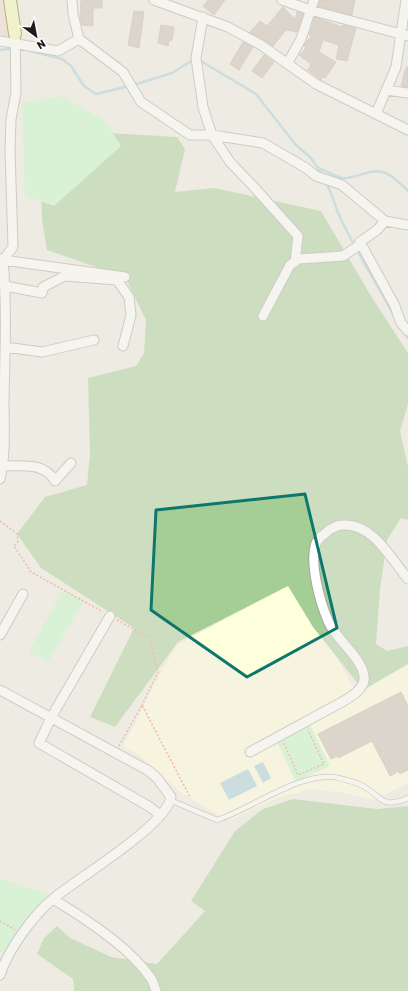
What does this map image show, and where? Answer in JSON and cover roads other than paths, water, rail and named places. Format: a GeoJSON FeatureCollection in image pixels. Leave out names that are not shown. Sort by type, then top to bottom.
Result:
{"type":"FeatureCollection","features":[{"type":"Feature","properties":{"kind":"street"},"geometry":{"type":"LineString","coordinates":[[0,479],[3,466],[5,286],[2,260],[13,247],[10,150],[11,119],[16,93],[15,38],[10,0]]}},
{"type":"Feature","properties":{"kind":"street"},"geometry":{"type":"LineString","coordinates":[[72,0],[73,14],[79,39],[123,72],[141,102],[190,135],[212,135],[263,143],[306,168],[316,176],[342,185],[385,221],[408,225]]}},
{"type":"Feature","properties":{"kind":"street"},"geometry":{"type":"LineString","coordinates":[[154,0],[228,27],[261,45],[316,84],[408,130]]}},
{"type":"Feature","properties":{"kind":"street"},"geometry":{"type":"LineString","coordinates":[[282,0],[310,10],[405,35]]}},
{"type":"Feature","properties":{"kind":"street"},"geometry":{"type":"LineString","coordinates":[[287,64],[301,38],[314,0]]}},
{"type":"Feature","properties":{"kind":"street"},"geometry":{"type":"LineString","coordinates":[[376,114],[396,67],[405,35],[406,0]]}},
{"type":"Feature","properties":{"kind":"street"},"geometry":{"type":"LineString","coordinates":[[203,17],[196,58],[203,107],[212,135],[230,162],[254,186],[298,236],[295,262]]}},
{"type":"Feature","properties":{"kind":"street"},"geometry":{"type":"LineString","coordinates":[[0,40],[15,38],[58,51],[79,39]]}},
{"type":"Feature","properties":{"kind":"street"},"geometry":{"type":"LineString","coordinates":[[386,90],[408,93]]}},
{"type":"Feature","properties":{"kind":"street"},"geometry":{"type":"LineString","coordinates":[[263,316],[290,265],[298,259],[343,256],[357,247],[360,242],[377,230],[385,221]]}},
{"type":"Feature","properties":{"kind":"street"},"geometry":{"type":"LineString","coordinates":[[357,247],[395,306],[401,323],[408,331]]}},
{"type":"Feature","properties":{"kind":"street"},"geometry":{"type":"LineString","coordinates":[[2,260],[125,277]]}},
{"type":"Feature","properties":{"kind":"street"},"geometry":{"type":"LineString","coordinates":[[5,286],[42,293],[43,287],[65,276],[117,280],[129,297],[131,315],[123,346]]}},
{"type":"Feature","properties":{"kind":"street"},"geometry":{"type":"LineString","coordinates":[[4,347],[42,352],[94,340]]}},
{"type":"Feature","properties":{"kind":"street"},"geometry":{"type":"LineString","coordinates":[[3,466],[36,467],[50,473],[56,481],[71,463]]}},
{"type":"Feature","properties":{"kind":"street"},"geometry":{"type":"LineString","coordinates":[[250,752],[352,696],[364,683],[365,677],[359,663],[341,642],[329,624],[324,611],[313,566],[317,541],[337,525],[349,524],[359,526],[373,536],[408,579]]}},
{"type":"Feature","properties":{"kind":"street"},"geometry":{"type":"LineString","coordinates":[[0,635],[23,594]]}},
{"type":"Feature","properties":{"kind":"street"},"geometry":{"type":"LineString","coordinates":[[110,616],[52,716],[39,743],[150,807],[160,815]]}},
{"type":"Feature","properties":{"kind":"street"},"geometry":{"type":"LineString","coordinates":[[0,690],[52,716],[149,771],[157,778],[171,797],[170,803],[160,815],[132,841],[53,899],[30,924],[4,962],[0,975]]}},
{"type":"Feature","properties":{"kind":"street"},"geometry":{"type":"LineString","coordinates":[[53,899],[70,909],[124,949],[151,977],[156,991]]}},
{"type":"Feature","properties":{"kind":"lane"},"geometry":{"type":"LineString","coordinates":[[170,800],[217,820],[283,790],[305,782],[332,777],[344,779],[363,786],[381,801],[390,803],[408,798]]}},
{"type":"Feature","properties":{"kind":"water"},"geometry":{"type":"Polygon","coordinates":[[[263,762],[271,778],[263,783],[254,766],[263,762]]]}},
{"type":"Feature","properties":{"kind":"water"},"geometry":{"type":"Polygon","coordinates":[[[248,769],[257,786],[229,800],[220,783],[248,769]]]}},
{"type":"Feature","properties":{"kind":"waterway"},"geometry":{"type":"LineString","coordinates":[[0,50],[10,49]]}},
{"type":"Feature","properties":{"kind":"waterway"},"geometry":{"type":"LineString","coordinates":[[30,51],[62,59],[71,66],[84,86],[96,94],[129,86]]}},
{"type":"Feature","properties":{"kind":"waterway"},"geometry":{"type":"LineString","coordinates":[[133,85],[172,73],[194,59]]}},
{"type":"Feature","properties":{"kind":"waterway"},"geometry":{"type":"LineString","coordinates":[[199,60],[256,94],[295,144],[311,158],[320,171]]}},
{"type":"Feature","properties":{"kind":"waterway"},"geometry":{"type":"LineString","coordinates":[[319,168],[342,178],[370,172],[383,172],[393,177],[408,191]]}},
{"type":"Feature","properties":{"kind":"waterway"},"geometry":{"type":"LineString","coordinates":[[328,187],[345,228],[394,316]]}},
{"type":"Feature","properties":{"kind":"waterway"},"geometry":{"type":"LineString","coordinates":[[401,329],[408,338]]}}]}
